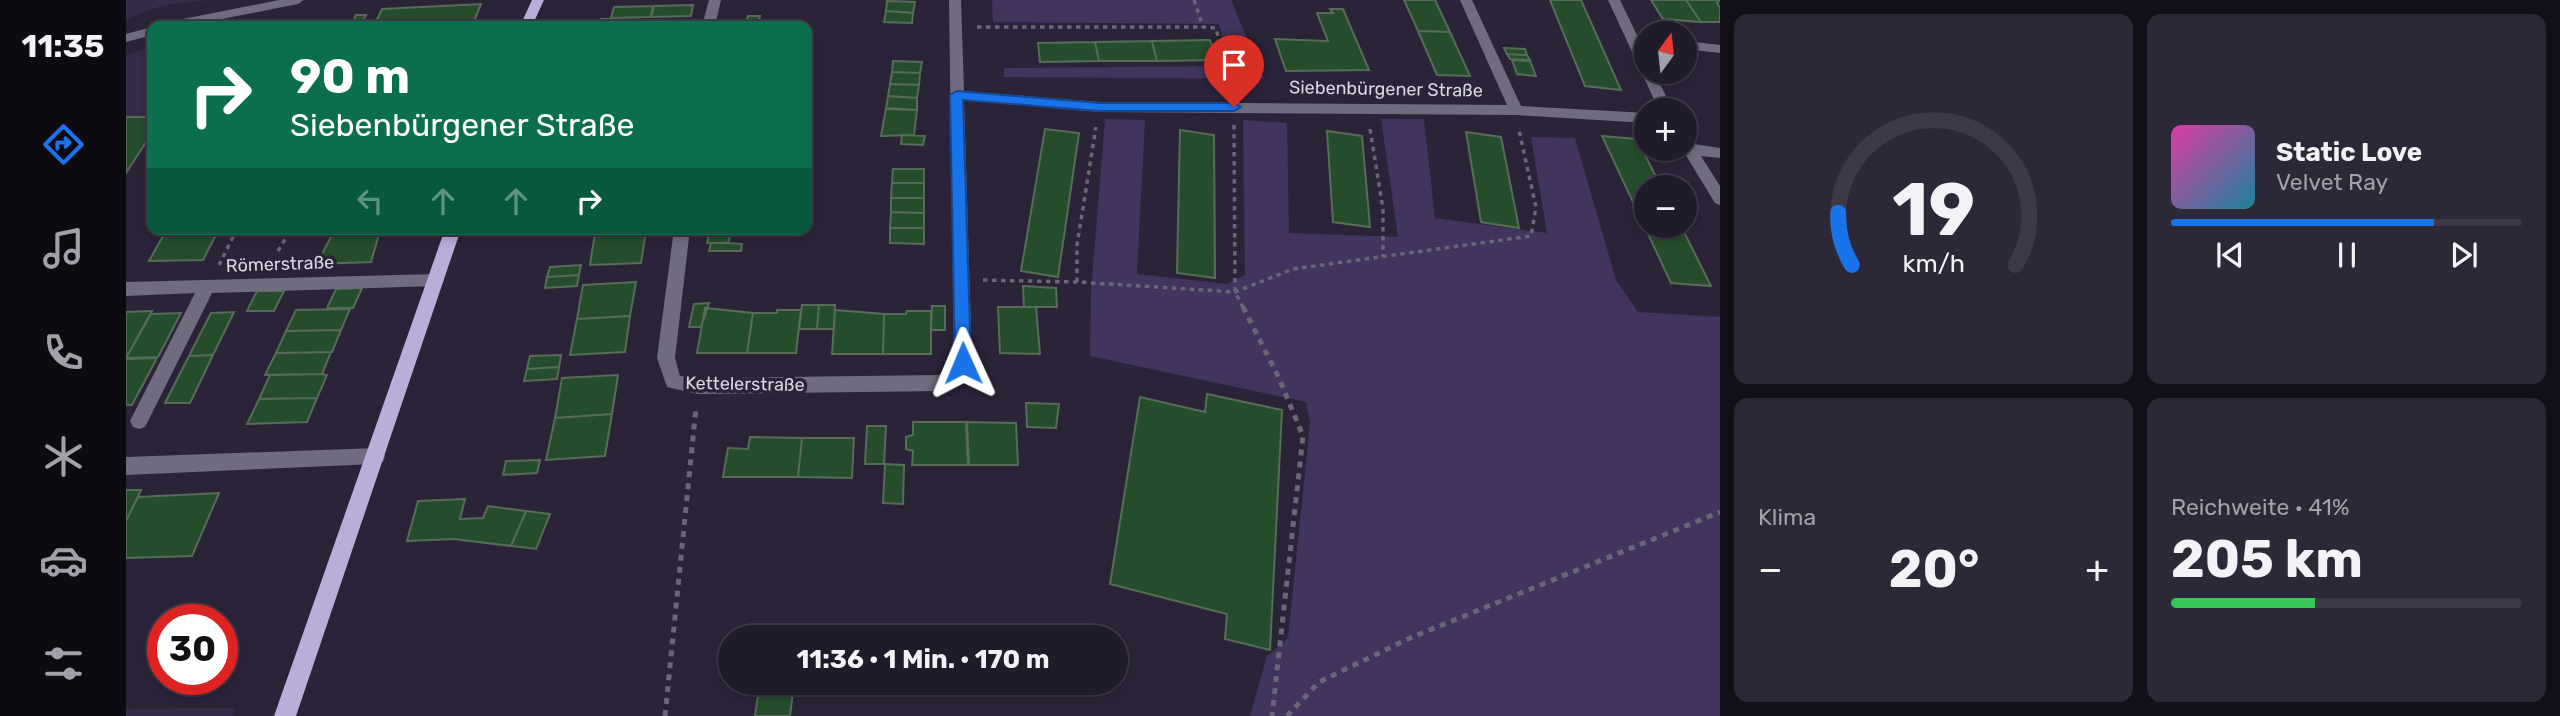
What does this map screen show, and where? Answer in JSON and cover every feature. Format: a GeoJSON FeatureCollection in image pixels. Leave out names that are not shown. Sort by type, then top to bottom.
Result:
{"type":"FeatureCollection","features":[{"type":"Feature","properties":{"kind":"main road"},"geometry":{"type":"LineString","coordinates":[[528,21],[538,0]]}},
{"type":"Feature","properties":{"kind":"main road"},"geometry":{"type":"LineString","coordinates":[[285,716],[451,235]]}},
{"type":"Feature","properties":{"kind":"street"},"geometry":{"type":"LineString","coordinates":[[193,21],[298,0]]}},
{"type":"Feature","properties":{"kind":"street"},"geometry":{"type":"LineString","coordinates":[[710,21],[715,0]]}},
{"type":"Feature","properties":{"kind":"street"},"geometry":{"type":"LineString","coordinates":[[955,0],[961,280]]}},
{"type":"Feature","properties":{"kind":"street"},"geometry":{"type":"LineString","coordinates":[[1466,0],[1516,110]]}},
{"type":"Feature","properties":{"kind":"street"},"geometry":{"type":"LineString","coordinates":[[1614,0],[1634,46]]}},
{"type":"Feature","properties":{"kind":"street"},"geometry":{"type":"LineString","coordinates":[[126,38],[147,32]]}},
{"type":"Feature","properties":{"kind":"street"},"geometry":{"type":"LineString","coordinates":[[1698,46],[1720,49]]}},
{"type":"Feature","properties":{"kind":"street","name":"Siebenbürgener Straße"},"geometry":{"type":"LineString","coordinates":[[957,95],[1099,107],[1516,110],[1634,117]]}},
{"type":"Feature","properties":{"kind":"street"},"geometry":{"type":"LineString","coordinates":[[1697,148],[1720,153]]}},
{"type":"Feature","properties":{"kind":"street"},"geometry":{"type":"LineString","coordinates":[[1696,161],[1720,199]]}},
{"type":"Feature","properties":{"kind":"street","name":"Kettelerstraße"},"geometry":{"type":"LineString","coordinates":[[681,235],[666,358],[673,382],[698,386],[942,383],[958,373],[963,363],[961,280]]}},
{"type":"Feature","properties":{"kind":"street","name":"Römerstraße"},"geometry":{"type":"LineString","coordinates":[[126,289],[436,281]]}},
{"type":"Feature","properties":{"kind":"street"},"geometry":{"type":"LineString","coordinates":[[139,421],[207,287]]}},
{"type":"Feature","properties":{"kind":"street"},"geometry":{"type":"LineString","coordinates":[[126,466],[376,456]]}},
{"type":"Feature","properties":{"kind":"path"},"geometry":{"type":"LineString","coordinates":[[1194,0],[1203,27]]}},
{"type":"Feature","properties":{"kind":"path"},"geometry":{"type":"LineString","coordinates":[[955,26],[1216,28],[1234,107],[1235,292],[1279,378],[1303,436],[1272,716]]}},
{"type":"Feature","properties":{"kind":"path"},"geometry":{"type":"LineString","coordinates":[[1077,282],[1077,245],[1099,107]]}},
{"type":"Feature","properties":{"kind":"path"},"geometry":{"type":"LineString","coordinates":[[1365,109],[1383,209],[1382,257]]}},
{"type":"Feature","properties":{"kind":"path"},"geometry":{"type":"LineString","coordinates":[[961,280],[1077,282],[1235,292],[1293,269],[1531,236],[1536,207],[1516,110]]}},
{"type":"Feature","properties":{"kind":"path"},"geometry":{"type":"LineString","coordinates":[[207,287],[234,235]]}},
{"type":"Feature","properties":{"kind":"path"},"geometry":{"type":"LineString","coordinates":[[278,251],[287,235]]}},
{"type":"Feature","properties":{"kind":"path"},"geometry":{"type":"LineString","coordinates":[[666,716],[698,386]]}},
{"type":"Feature","properties":{"kind":"path"},"geometry":{"type":"LineString","coordinates":[[1287,716],[1319,682],[1410,638],[1720,512]]}},
{"type":"Feature","properties":{"kind":"shaded area"},"geometry":{"type":"Polygon","coordinates":[[[126,0],[209,0],[164,5],[126,19],[126,0]]]}},
{"type":"Feature","properties":{"kind":"shaded area"},"geometry":{"type":"Polygon","coordinates":[[[992,0],[1231,0],[1264,79],[1004,77],[1004,68],[1230,66],[1219,24],[993,22],[992,0]]]}},
{"type":"Feature","properties":{"kind":"shaded area"},"geometry":{"type":"Polygon","coordinates":[[[147,48],[147,141],[126,173],[126,55],[147,48]]]}},
{"type":"Feature","properties":{"kind":"shaded area"},"geometry":{"type":"Polygon","coordinates":[[[1105,119],[1145,120],[1137,274],[1227,284],[1245,275],[1243,120],[1287,123],[1289,233],[1398,237],[1381,119],[1424,119],[1435,218],[1547,233],[1531,137],[1575,138],[1616,280],[1638,312],[1720,317],[1720,716],[1250,716],[1267,656],[1288,638],[1310,424],[1306,402],[1090,356],[1091,292],[1105,119]]]}},
{"type":"Feature","properties":{"kind":"shaded area"},"geometry":{"type":"Polygon","coordinates":[[[235,708],[232,716],[126,716],[126,709],[235,708]]]}},
{"type":"Feature","properties":{"kind":"building"},"geometry":{"type":"Polygon","coordinates":[[[1404,0],[1435,0],[1450,32],[1418,31],[1404,0]]]}},
{"type":"Feature","properties":{"kind":"building"},"geometry":{"type":"Polygon","coordinates":[[[1550,0],[1581,0],[1621,90],[1585,86],[1550,0]]]}},
{"type":"Feature","properties":{"kind":"building"},"geometry":{"type":"Polygon","coordinates":[[[1651,0],[1686,0],[1701,22],[1698,21],[1663,19],[1651,0]]]}},
{"type":"Feature","properties":{"kind":"building"},"geometry":{"type":"Polygon","coordinates":[[[1686,0],[1720,0],[1717,3],[1720,8],[1720,22],[1701,22],[1686,0]]]}},
{"type":"Feature","properties":{"kind":"building"},"geometry":{"type":"Polygon","coordinates":[[[887,1],[915,2],[913,13],[886,11],[887,1]]]}},
{"type":"Feature","properties":{"kind":"building"},"geometry":{"type":"Polygon","coordinates":[[[481,4],[474,21],[376,21],[382,9],[481,4]]]}},
{"type":"Feature","properties":{"kind":"building"},"geometry":{"type":"Polygon","coordinates":[[[693,5],[691,16],[651,17],[654,6],[693,5]]]}},
{"type":"Feature","properties":{"kind":"building"},"geometry":{"type":"Polygon","coordinates":[[[653,6],[651,17],[611,18],[614,7],[653,6]]]}},
{"type":"Feature","properties":{"kind":"building"},"geometry":{"type":"Polygon","coordinates":[[[1330,9],[1343,9],[1369,70],[1286,71],[1275,39],[1328,41],[1317,13],[1333,13],[1330,9]]]}},
{"type":"Feature","properties":{"kind":"building"},"geometry":{"type":"Polygon","coordinates":[[[886,11],[913,13],[912,23],[884,22],[886,11]]]}},
{"type":"Feature","properties":{"kind":"building"},"geometry":{"type":"Polygon","coordinates":[[[356,15],[366,15],[363,21],[353,21],[356,15]]]}},
{"type":"Feature","properties":{"kind":"building"},"geometry":{"type":"Polygon","coordinates":[[[748,16],[760,16],[758,21],[746,21],[748,16]]]}},
{"type":"Feature","properties":{"kind":"building"},"geometry":{"type":"Polygon","coordinates":[[[621,18],[621,21],[601,19],[621,18]]]}},
{"type":"Feature","properties":{"kind":"building"},"geometry":{"type":"Polygon","coordinates":[[[1418,31],[1450,32],[1470,76],[1437,75],[1418,31]]]}},
{"type":"Feature","properties":{"kind":"building"},"geometry":{"type":"Polygon","coordinates":[[[1210,40],[1216,60],[1157,61],[1152,41],[1210,40]]]}},
{"type":"Feature","properties":{"kind":"building"},"geometry":{"type":"Polygon","coordinates":[[[1152,41],[1157,61],[1099,61],[1095,42],[1152,41]]]}},
{"type":"Feature","properties":{"kind":"building"},"geometry":{"type":"Polygon","coordinates":[[[1095,42],[1099,61],[1040,62],[1038,43],[1095,42]]]}},
{"type":"Feature","properties":{"kind":"building"},"geometry":{"type":"Polygon","coordinates":[[[1504,48],[1525,49],[1527,55],[1507,54],[1504,48]]]}},
{"type":"Feature","properties":{"kind":"building"},"geometry":{"type":"Polygon","coordinates":[[[1507,54],[1527,55],[1530,60],[1510,59],[1507,54]]]}},
{"type":"Feature","properties":{"kind":"building"},"geometry":{"type":"Polygon","coordinates":[[[1512,60],[1530,61],[1536,76],[1517,74],[1512,60]]]}},
{"type":"Feature","properties":{"kind":"building"},"geometry":{"type":"Polygon","coordinates":[[[893,61],[922,62],[920,73],[892,72],[893,61]]]}},
{"type":"Feature","properties":{"kind":"building"},"geometry":{"type":"Polygon","coordinates":[[[892,72],[920,73],[919,85],[890,84],[892,72]]]}},
{"type":"Feature","properties":{"kind":"building"},"geometry":{"type":"Polygon","coordinates":[[[890,84],[919,85],[917,98],[888,96],[890,84]]]}},
{"type":"Feature","properties":{"kind":"building"},"geometry":{"type":"Polygon","coordinates":[[[888,96],[917,98],[917,110],[886,109],[888,96]]]}},
{"type":"Feature","properties":{"kind":"building"},"geometry":{"type":"Polygon","coordinates":[[[886,108],[917,110],[914,135],[881,136],[886,108]]]}},
{"type":"Feature","properties":{"kind":"building"},"geometry":{"type":"Polygon","coordinates":[[[126,117],[147,117],[147,141],[126,173],[126,117]]]}},
{"type":"Feature","properties":{"kind":"building"},"geometry":{"type":"Polygon","coordinates":[[[1045,129],[1079,133],[1058,277],[1021,271],[1045,129]]]}},
{"type":"Feature","properties":{"kind":"building"},"geometry":{"type":"Polygon","coordinates":[[[1180,130],[1214,135],[1215,278],[1177,273],[1180,130]]]}},
{"type":"Feature","properties":{"kind":"building"},"geometry":{"type":"Polygon","coordinates":[[[1327,131],[1362,136],[1370,227],[1333,222],[1327,131]]]}},
{"type":"Feature","properties":{"kind":"building"},"geometry":{"type":"Polygon","coordinates":[[[1466,132],[1501,137],[1519,228],[1481,222],[1466,132]]]}},
{"type":"Feature","properties":{"kind":"building"},"geometry":{"type":"Polygon","coordinates":[[[902,135],[925,136],[923,145],[901,144],[902,135]]]}},
{"type":"Feature","properties":{"kind":"building"},"geometry":{"type":"Polygon","coordinates":[[[1602,136],[1634,139],[1634,161],[1648,161],[1655,175],[1634,175],[1634,204],[1602,136]]]}},
{"type":"Feature","properties":{"kind":"building"},"geometry":{"type":"Polygon","coordinates":[[[893,169],[924,169],[924,183],[892,183],[893,169]]]}},
{"type":"Feature","properties":{"kind":"building"},"geometry":{"type":"Polygon","coordinates":[[[892,183],[924,183],[924,198],[891,198],[892,183]]]}},
{"type":"Feature","properties":{"kind":"building"},"geometry":{"type":"Polygon","coordinates":[[[891,198],[924,198],[924,213],[891,212],[891,198]]]}},
{"type":"Feature","properties":{"kind":"building"},"geometry":{"type":"Polygon","coordinates":[[[891,212],[924,213],[924,228],[890,228],[891,212]]]}},
{"type":"Feature","properties":{"kind":"building"},"geometry":{"type":"Polygon","coordinates":[[[890,228],[924,228],[924,244],[890,243],[890,228]]]}},
{"type":"Feature","properties":{"kind":"building"},"geometry":{"type":"Polygon","coordinates":[[[164,235],[216,235],[203,260],[149,261],[164,235]]]}},
{"type":"Feature","properties":{"kind":"building"},"geometry":{"type":"Polygon","coordinates":[[[332,235],[379,235],[371,262],[317,264],[332,235]]]}},
{"type":"Feature","properties":{"kind":"building"},"geometry":{"type":"Polygon","coordinates":[[[595,235],[645,235],[641,263],[590,265],[595,235]]]}},
{"type":"Feature","properties":{"kind":"building"},"geometry":{"type":"Polygon","coordinates":[[[709,235],[730,235],[728,243],[707,243],[709,235]]]}},
{"type":"Feature","properties":{"kind":"building"},"geometry":{"type":"Polygon","coordinates":[[[1650,238],[1687,238],[1711,286],[1671,283],[1650,238]]]}},
{"type":"Feature","properties":{"kind":"building"},"geometry":{"type":"Polygon","coordinates":[[[711,243],[742,244],[741,251],[709,251],[711,243]]]}},
{"type":"Feature","properties":{"kind":"building"},"geometry":{"type":"Polygon","coordinates":[[[581,265],[579,275],[547,277],[550,267],[581,265]]]}},
{"type":"Feature","properties":{"kind":"building"},"geometry":{"type":"Polygon","coordinates":[[[579,275],[577,286],[545,288],[547,277],[579,275]]]}},
{"type":"Feature","properties":{"kind":"building"},"geometry":{"type":"Polygon","coordinates":[[[636,282],[630,316],[577,319],[583,285],[636,282]]]}},
{"type":"Feature","properties":{"kind":"building"},"geometry":{"type":"Polygon","coordinates":[[[1023,286],[1056,288],[1057,307],[1024,307],[1023,286]]]}},
{"type":"Feature","properties":{"kind":"building"},"geometry":{"type":"Polygon","coordinates":[[[362,288],[353,308],[327,308],[336,289],[362,288]]]}},
{"type":"Feature","properties":{"kind":"building"},"geometry":{"type":"Polygon","coordinates":[[[257,291],[284,291],[274,311],[247,311],[257,291]]]}},
{"type":"Feature","properties":{"kind":"building"},"geometry":{"type":"Polygon","coordinates":[[[709,303],[701,327],[689,327],[694,304],[709,303]]]}},
{"type":"Feature","properties":{"kind":"building"},"geometry":{"type":"Polygon","coordinates":[[[802,305],[819,305],[817,329],[799,329],[802,305]]]}},
{"type":"Feature","properties":{"kind":"building"},"geometry":{"type":"Polygon","coordinates":[[[819,305],[835,305],[834,329],[817,329],[819,305]]]}},
{"type":"Feature","properties":{"kind":"building"},"geometry":{"type":"Polygon","coordinates":[[[932,306],[945,306],[945,330],[931,330],[932,306]]]}},
{"type":"Feature","properties":{"kind":"building"},"geometry":{"type":"Polygon","coordinates":[[[998,307],[1036,307],[1040,354],[1000,353],[998,307]]]}},
{"type":"Feature","properties":{"kind":"building"},"geometry":{"type":"Polygon","coordinates":[[[705,308],[753,313],[747,353],[697,353],[705,308]]]}},
{"type":"Feature","properties":{"kind":"building"},"geometry":{"type":"Polygon","coordinates":[[[350,309],[341,330],[286,331],[296,310],[350,309]]]}},
{"type":"Feature","properties":{"kind":"building"},"geometry":{"type":"Polygon","coordinates":[[[777,310],[801,310],[796,353],[747,353],[753,313],[777,313],[777,310]]]}},
{"type":"Feature","properties":{"kind":"building"},"geometry":{"type":"Polygon","coordinates":[[[835,310],[884,314],[883,354],[832,354],[835,310]]]}},
{"type":"Feature","properties":{"kind":"building"},"geometry":{"type":"Polygon","coordinates":[[[152,311],[126,358],[126,312],[152,311]]]}},
{"type":"Feature","properties":{"kind":"building"},"geometry":{"type":"Polygon","coordinates":[[[907,311],[931,311],[931,354],[883,354],[884,314],[906,314],[907,311]]]}},
{"type":"Feature","properties":{"kind":"building"},"geometry":{"type":"Polygon","coordinates":[[[234,312],[213,355],[189,356],[211,313],[234,312]]]}},
{"type":"Feature","properties":{"kind":"building"},"geometry":{"type":"Polygon","coordinates":[[[181,313],[158,357],[126,358],[151,314],[181,313]]]}},
{"type":"Feature","properties":{"kind":"building"},"geometry":{"type":"Polygon","coordinates":[[[630,316],[625,352],[570,355],[577,319],[630,316]]]}},
{"type":"Feature","properties":{"kind":"building"},"geometry":{"type":"Polygon","coordinates":[[[341,330],[332,352],[276,353],[286,331],[341,330]]]}},
{"type":"Feature","properties":{"kind":"building"},"geometry":{"type":"Polygon","coordinates":[[[331,352],[322,374],[265,375],[276,353],[331,352]]]}},
{"type":"Feature","properties":{"kind":"building"},"geometry":{"type":"Polygon","coordinates":[[[213,355],[190,403],[165,403],[189,356],[213,355]]]}},
{"type":"Feature","properties":{"kind":"building"},"geometry":{"type":"Polygon","coordinates":[[[561,355],[559,367],[527,369],[530,356],[561,355]]]}},
{"type":"Feature","properties":{"kind":"building"},"geometry":{"type":"Polygon","coordinates":[[[157,358],[132,405],[126,405],[126,359],[157,358]]]}},
{"type":"Feature","properties":{"kind":"building"},"geometry":{"type":"Polygon","coordinates":[[[559,367],[557,379],[524,381],[527,369],[559,367]]]}},
{"type":"Feature","properties":{"kind":"building"},"geometry":{"type":"Polygon","coordinates":[[[270,375],[327,375],[317,398],[259,399],[270,375]]]}},
{"type":"Feature","properties":{"kind":"building"},"geometry":{"type":"Polygon","coordinates":[[[618,375],[612,414],[555,418],[562,378],[618,375]]]}},
{"type":"Feature","properties":{"kind":"building"},"geometry":{"type":"Polygon","coordinates":[[[1207,394],[1282,410],[1270,650],[1225,639],[1227,614],[1110,584],[1140,397],[1205,412],[1207,394]]]}},
{"type":"Feature","properties":{"kind":"building"},"geometry":{"type":"Polygon","coordinates":[[[317,398],[307,422],[247,424],[259,399],[317,398]]]}},
{"type":"Feature","properties":{"kind":"building"},"geometry":{"type":"Polygon","coordinates":[[[1026,403],[1059,404],[1056,428],[1027,427],[1026,403]]]}},
{"type":"Feature","properties":{"kind":"building"},"geometry":{"type":"Polygon","coordinates":[[[612,414],[605,456],[546,460],[555,418],[612,414]]]}},
{"type":"Feature","properties":{"kind":"building"},"geometry":{"type":"Polygon","coordinates":[[[913,422],[966,422],[968,465],[912,465],[913,451],[906,449],[906,437],[913,435],[913,422]]]}},
{"type":"Feature","properties":{"kind":"building"},"geometry":{"type":"Polygon","coordinates":[[[967,422],[1016,423],[1018,465],[969,465],[967,422]]]}},
{"type":"Feature","properties":{"kind":"building"},"geometry":{"type":"Polygon","coordinates":[[[867,426],[886,426],[884,464],[865,464],[867,426]]]}},
{"type":"Feature","properties":{"kind":"building"},"geometry":{"type":"Polygon","coordinates":[[[750,437],[802,438],[798,477],[723,477],[728,448],[748,449],[750,437]]]}},
{"type":"Feature","properties":{"kind":"building"},"geometry":{"type":"Polygon","coordinates":[[[802,438],[854,438],[852,478],[798,477],[802,438]]]}},
{"type":"Feature","properties":{"kind":"building"},"geometry":{"type":"Polygon","coordinates":[[[540,460],[537,473],[503,475],[506,461],[540,460]]]}},
{"type":"Feature","properties":{"kind":"building"},"geometry":{"type":"Polygon","coordinates":[[[885,464],[904,465],[903,504],[883,503],[885,464]]]}},
{"type":"Feature","properties":{"kind":"building"},"geometry":{"type":"Polygon","coordinates":[[[126,490],[141,490],[126,521],[126,490]]]}},
{"type":"Feature","properties":{"kind":"building"},"geometry":{"type":"Polygon","coordinates":[[[219,493],[192,556],[126,558],[126,521],[138,497],[219,493]]]}},
{"type":"Feature","properties":{"kind":"building"},"geometry":{"type":"Polygon","coordinates":[[[465,499],[460,519],[483,518],[488,506],[526,511],[511,546],[454,539],[407,541],[418,501],[465,499]]]}},
{"type":"Feature","properties":{"kind":"building"},"geometry":{"type":"Polygon","coordinates":[[[526,511],[550,514],[536,549],[511,546],[526,511]]]}},
{"type":"Feature","properties":{"kind":"building"},"geometry":{"type":"Polygon","coordinates":[[[758,695],[793,695],[790,716],[755,716],[758,695]]]}},
{"type":"Feature","properties":{"kind":"route"},"geometry":{"type":"LineString","coordinates":[[963,363],[957,95],[1099,107],[1234,107]]}}]}
